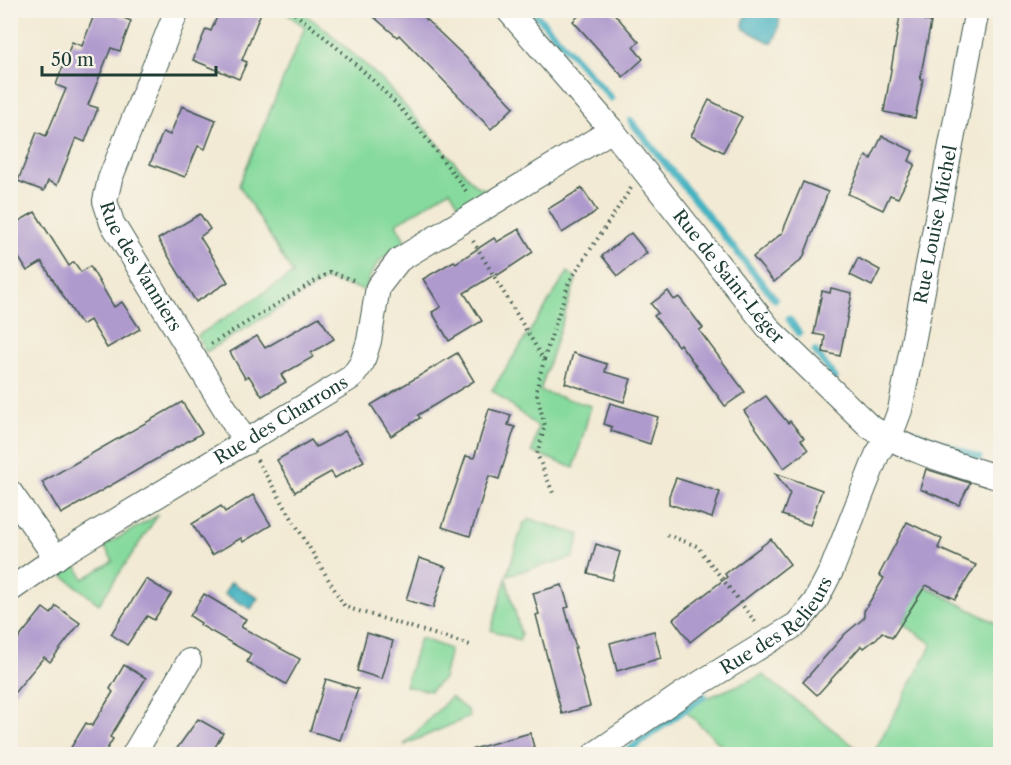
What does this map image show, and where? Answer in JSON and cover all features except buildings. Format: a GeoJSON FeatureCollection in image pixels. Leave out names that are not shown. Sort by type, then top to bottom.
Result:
{"type":"FeatureCollection","features":[{"type":"Feature","properties":{"kind":"street","name":"Rue des Vanniers"},"geometry":{"type":"LineString","coordinates":[[177,10],[110,179],[105,201],[112,223],[246,443]]}},
{"type":"Feature","properties":{"kind":"street","name":"Rue de Saint-Léger"},"geometry":{"type":"LineString","coordinates":[[508,10],[612,130],[771,331],[870,426],[888,438],[933,456],[1000,478]]}},
{"type":"Feature","properties":{"kind":"street","name":"Rue Louise Michel"},"geometry":{"type":"LineString","coordinates":[[888,438],[900,410],[977,10]]}},
{"type":"Feature","properties":{"kind":"street","name":"Rue des Charrons"},"geometry":{"type":"LineString","coordinates":[[10,590],[56,558],[352,377],[362,363],[369,341],[378,287],[399,260],[612,130]]}},
{"type":"Feature","properties":{"kind":"street","name":"Rue des Relieurs"},"geometry":{"type":"LineString","coordinates":[[595,754],[684,693],[797,624],[815,602],[832,568],[877,455],[888,438]]}},
{"type":"Feature","properties":{"kind":"street"},"geometry":{"type":"LineString","coordinates":[[10,492],[56,558]]}},
{"type":"Feature","properties":{"kind":"street"},"geometry":{"type":"LineString","coordinates":[[134,754],[189,661]]}},
{"type":"Feature","properties":{"kind":"path"},"geometry":{"type":"LineString","coordinates":[[290,10],[315,29],[375,84],[415,126],[472,216],[544,360]]}},
{"type":"Feature","properties":{"kind":"path"},"geometry":{"type":"LineString","coordinates":[[553,493],[537,454],[545,426],[536,391],[544,360],[569,282],[643,170]]}},
{"type":"Feature","properties":{"kind":"path"},"geometry":{"type":"LineString","coordinates":[[194,357],[330,272],[378,287]]}},
{"type":"Feature","properties":{"kind":"path"},"geometry":{"type":"LineString","coordinates":[[246,443],[345,607],[470,645]]}},
{"type":"Feature","properties":{"kind":"path"},"geometry":{"type":"LineString","coordinates":[[668,535],[697,546],[769,641]]}},
{"type":"Feature","properties":{"kind":"green space"},"geometry":{"type":"Polygon","coordinates":[[[283,11],[300,11],[325,29],[381,79],[476,186],[487,189],[461,208],[450,190],[396,224],[406,242],[380,261],[365,290],[326,280],[206,352],[197,336],[293,274],[239,185],[305,27],[283,11]]]}},
{"type":"Feature","properties":{"kind":"green space"},"geometry":{"type":"Polygon","coordinates":[[[568,272],[576,279],[540,391],[591,406],[574,468],[532,452],[538,427],[492,390],[568,272]]]}},
{"type":"Feature","properties":{"kind":"green space"},"geometry":{"type":"Polygon","coordinates":[[[158,515],[99,604],[61,574],[75,564],[84,579],[113,561],[104,546],[158,515]]]}},
{"type":"Feature","properties":{"kind":"green space"},"geometry":{"type":"Polygon","coordinates":[[[530,519],[580,535],[573,558],[507,575],[523,524],[530,519]]]}},
{"type":"Feature","properties":{"kind":"green space"},"geometry":{"type":"Polygon","coordinates":[[[506,578],[521,635],[519,640],[491,630],[506,578]]]}},
{"type":"Feature","properties":{"kind":"green space"},"geometry":{"type":"Polygon","coordinates":[[[915,581],[1000,625],[1000,754],[873,754],[932,644],[902,623],[909,611],[915,581]]]}},
{"type":"Feature","properties":{"kind":"green space"},"geometry":{"type":"Polygon","coordinates":[[[420,638],[450,649],[443,679],[430,691],[405,686],[420,638]]]}},
{"type":"Feature","properties":{"kind":"green space"},"geometry":{"type":"Polygon","coordinates":[[[763,675],[864,754],[730,754],[686,711],[702,700],[763,675]]]}},
{"type":"Feature","properties":{"kind":"green space"},"geometry":{"type":"Polygon","coordinates":[[[451,697],[468,711],[469,717],[404,745],[451,697]]]}},
{"type":"Feature","properties":{"kind":"water"},"geometry":{"type":"Polygon","coordinates":[[[768,10],[777,14],[779,24],[773,42],[744,29],[746,11],[768,10]]]}},
{"type":"Feature","properties":{"kind":"water"},"geometry":{"type":"Polygon","coordinates":[[[231,582],[258,598],[251,609],[224,594],[231,582]]]}},
{"type":"Feature","properties":{"kind":"waterway"},"geometry":{"type":"LineString","coordinates":[[532,10],[611,98]]}},
{"type":"Feature","properties":{"kind":"waterway"},"geometry":{"type":"LineString","coordinates":[[631,121],[775,299]]}},
{"type":"Feature","properties":{"kind":"waterway"},"geometry":{"type":"LineString","coordinates":[[789,319],[799,333]]}},
{"type":"Feature","properties":{"kind":"waterway"},"geometry":{"type":"LineString","coordinates":[[815,351],[835,378]]}},
{"type":"Feature","properties":{"kind":"waterway"},"geometry":{"type":"LineString","coordinates":[[909,430],[979,458]]}},
{"type":"Feature","properties":{"kind":"waterway"},"geometry":{"type":"LineString","coordinates":[[623,754],[704,696]]}}]}
